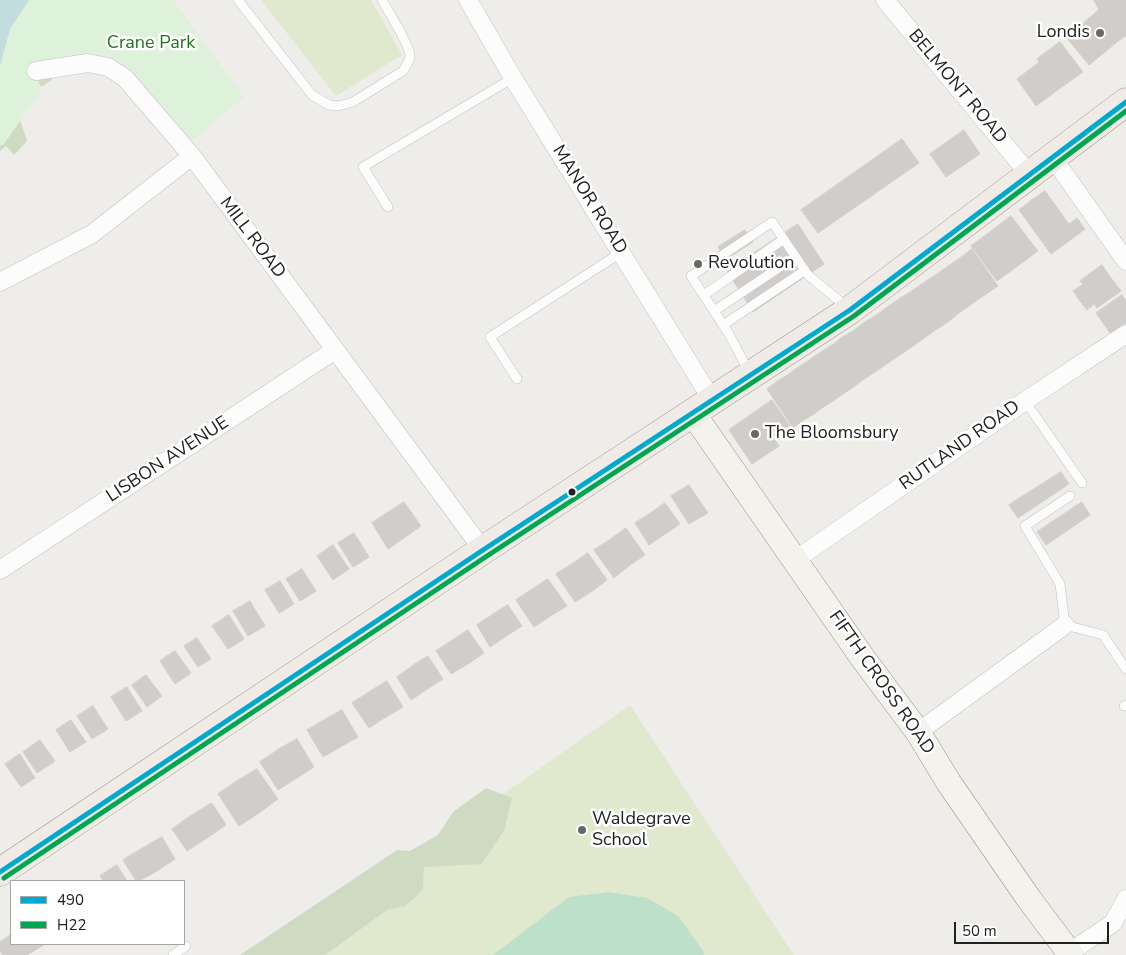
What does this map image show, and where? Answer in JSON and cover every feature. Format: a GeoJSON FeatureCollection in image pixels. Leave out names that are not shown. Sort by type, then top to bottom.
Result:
{"type":"FeatureCollection","features":[{"type":"Feature","properties":{"kind":"main road"},"geometry":{"type":"LineString","coordinates":[[0,872],[483,550],[850,310],[1126,102]]}},
{"type":"Feature","properties":{"kind":"street","name":"MANOR ROAD"},"geometry":{"type":"LineString","coordinates":[[468,0],[513,78],[622,252],[702,406]]}},
{"type":"Feature","properties":{"kind":"street","name":"BELMONT ROAD"},"geometry":{"type":"LineString","coordinates":[[885,0],[1029,174]]}},
{"type":"Feature","properties":{"kind":"street","name":"MILL ROAD"},"geometry":{"type":"LineString","coordinates":[[36,71],[88,64],[108,67],[125,78],[192,156],[483,550]]}},
{"type":"Feature","properties":{"kind":"street"},"geometry":{"type":"LineString","coordinates":[[0,282],[92,234],[192,156]]}},
{"type":"Feature","properties":{"kind":"street"},"geometry":{"type":"LineString","coordinates":[[1053,158],[1126,261]]}},
{"type":"Feature","properties":{"kind":"street","name":"RUTLAND ROAD"},"geometry":{"type":"LineString","coordinates":[[795,560],[1025,401],[1126,334]]}},
{"type":"Feature","properties":{"kind":"street","name":"LISBON AVENUE"},"geometry":{"type":"LineString","coordinates":[[0,570],[335,350]]}},
{"type":"Feature","properties":{"kind":"street","name":"FIFTH CROSS ROAD"},"geometry":{"type":"LineString","coordinates":[[702,406],[795,560],[918,732],[949,783],[1024,892],[1071,954]]}},
{"type":"Feature","properties":{"kind":"street"},"geometry":{"type":"LineString","coordinates":[[918,732],[1065,625]]}},
{"type":"Feature","properties":{"kind":"street"},"geometry":{"type":"LineString","coordinates":[[1071,954],[1112,923],[1126,901]]}},
{"type":"Feature","properties":{"kind":"lane"},"geometry":{"type":"LineString","coordinates":[[238,0],[312,95],[329,105],[338,106],[353,102],[403,71],[408,63],[410,55],[406,45],[382,0]]}},
{"type":"Feature","properties":{"kind":"lane"},"geometry":{"type":"LineString","coordinates":[[388,207],[363,167],[513,78]]}},
{"type":"Feature","properties":{"kind":"lane"},"geometry":{"type":"LineString","coordinates":[[750,374],[729,334],[691,276],[749,236],[772,222],[806,273],[850,310]]}},
{"type":"Feature","properties":{"kind":"lane"},"geometry":{"type":"LineString","coordinates":[[704,295],[784,239]]}},
{"type":"Feature","properties":{"kind":"lane"},"geometry":{"type":"LineString","coordinates":[[517,379],[490,337],[622,252]]}},
{"type":"Feature","properties":{"kind":"lane"},"geometry":{"type":"LineString","coordinates":[[714,310],[795,257]]}},
{"type":"Feature","properties":{"kind":"lane"},"geometry":{"type":"LineString","coordinates":[[723,325],[806,273]]}},
{"type":"Feature","properties":{"kind":"lane"},"geometry":{"type":"LineString","coordinates":[[1025,401],[1082,483]]}},
{"type":"Feature","properties":{"kind":"lane"},"geometry":{"type":"LineString","coordinates":[[1070,496],[1025,526],[1060,584],[1065,625],[1103,635],[1126,669]]}},
{"type":"Feature","properties":{"kind":"lane"},"geometry":{"type":"LineString","coordinates":[[173,955],[186,946]]}},
{"type":"Feature","properties":{"kind":"green space","name":"Crane Park"},"geometry":{"type":"Polygon","coordinates":[[[0,0],[173,0],[244,97],[184,147],[108,67],[36,71],[41,91],[4,144],[0,146],[0,0]]]}},
{"type":"Feature","properties":{"kind":"green space"},"geometry":{"type":"Polygon","coordinates":[[[261,0],[371,0],[402,55],[336,96],[261,0]]]}},
{"type":"Feature","properties":{"kind":"green space"},"geometry":{"type":"Polygon","coordinates":[[[0,39],[50,62],[52,80],[41,87],[27,66],[20,119],[27,141],[14,155],[6,146],[0,151],[0,39]]]}},
{"type":"Feature","properties":{"kind":"green space","name":"Waldegrave School"},"geometry":{"type":"Polygon","coordinates":[[[630,705],[794,955],[274,955],[630,705]]]}},
{"type":"Feature","properties":{"kind":"green space"},"geometry":{"type":"Polygon","coordinates":[[[486,788],[512,798],[504,831],[481,864],[424,867],[423,890],[405,906],[387,910],[325,955],[240,955],[397,850],[410,851],[438,835],[453,812],[486,788]]]}},
{"type":"Feature","properties":{"kind":"green space"},"geometry":{"type":"Polygon","coordinates":[[[609,892],[647,898],[678,916],[704,955],[493,955],[569,897],[609,892]]]}},
{"type":"Feature","properties":{"kind":"water"},"geometry":{"type":"Polygon","coordinates":[[[0,0],[29,0],[10,29],[0,66],[0,0]]]}},
{"type":"Feature","properties":{"kind":"building"},"geometry":{"type":"Polygon","coordinates":[[[1094,0],[1126,0],[1126,36],[1122,38],[1099,10],[1094,0]]]}},
{"type":"Feature","properties":{"kind":"building","name":"Londis"},"geometry":{"type":"Polygon","coordinates":[[[1099,10],[1122,38],[1100,56],[1078,28],[1099,10]]]}},
{"type":"Feature","properties":{"kind":"building"},"geometry":{"type":"Polygon","coordinates":[[[1078,28],[1100,56],[1089,65],[1066,37],[1078,28]]]}},
{"type":"Feature","properties":{"kind":"building"},"geometry":{"type":"Polygon","coordinates":[[[1060,42],[1083,72],[1059,89],[1037,59],[1060,42]]]}},
{"type":"Feature","properties":{"kind":"building"},"geometry":{"type":"Polygon","coordinates":[[[1040,62],[1059,89],[1036,106],[1017,79],[1040,62]]]}},
{"type":"Feature","properties":{"kind":"building"},"geometry":{"type":"Polygon","coordinates":[[[964,130],[980,154],[946,177],[930,154],[964,130]]]}},
{"type":"Feature","properties":{"kind":"building"},"geometry":{"type":"Polygon","coordinates":[[[902,139],[919,163],[818,233],[801,210],[902,139]]]}},
{"type":"Feature","properties":{"kind":"building"},"geometry":{"type":"Polygon","coordinates":[[[1045,191],[1069,224],[1077,218],[1085,229],[1065,244],[1032,200],[1045,191]]]}},
{"type":"Feature","properties":{"kind":"building"},"geometry":{"type":"Polygon","coordinates":[[[1032,200],[1065,244],[1051,254],[1019,210],[1032,200]]]}},
{"type":"Feature","properties":{"kind":"building"},"geometry":{"type":"Polygon","coordinates":[[[1011,216],[1038,251],[1015,268],[989,233],[1011,216]]]}},
{"type":"Feature","properties":{"kind":"building"},"geometry":{"type":"Polygon","coordinates":[[[798,224],[824,264],[753,312],[727,271],[798,224]]]}},
{"type":"Feature","properties":{"kind":"building"},"geometry":{"type":"Polygon","coordinates":[[[745,230],[753,242],[726,259],[718,247],[745,230]]]}},
{"type":"Feature","properties":{"kind":"building"},"geometry":{"type":"Polygon","coordinates":[[[989,233],[1015,268],[997,281],[971,246],[989,233]]]}},
{"type":"Feature","properties":{"kind":"building"},"geometry":{"type":"Polygon","coordinates":[[[972,249],[998,286],[989,292],[963,256],[972,249]]]}},
{"type":"Feature","properties":{"kind":"building"},"geometry":{"type":"Polygon","coordinates":[[[963,256],[989,292],[979,299],[953,263],[963,256]]]}},
{"type":"Feature","properties":{"kind":"building"},"geometry":{"type":"Polygon","coordinates":[[[953,263],[979,299],[969,306],[943,270],[953,263]]]}},
{"type":"Feature","properties":{"kind":"building"},"geometry":{"type":"Polygon","coordinates":[[[1102,265],[1111,278],[1080,301],[1073,291],[1083,284],[1080,281],[1102,265]]]}},
{"type":"Feature","properties":{"kind":"building"},"geometry":{"type":"Polygon","coordinates":[[[943,270],[969,306],[959,313],[933,277],[943,270]]]}},
{"type":"Feature","properties":{"kind":"building"},"geometry":{"type":"Polygon","coordinates":[[[933,277],[959,313],[948,322],[922,284],[933,277]]]}},
{"type":"Feature","properties":{"kind":"building"},"geometry":{"type":"Polygon","coordinates":[[[1111,278],[1121,291],[1097,308],[1094,304],[1087,310],[1080,301],[1111,278]]]}},
{"type":"Feature","properties":{"kind":"building"},"geometry":{"type":"Polygon","coordinates":[[[922,284],[948,322],[937,329],[911,292],[922,284]]]}},
{"type":"Feature","properties":{"kind":"building"},"geometry":{"type":"Polygon","coordinates":[[[911,292],[937,329],[927,336],[901,298],[911,292]]]}},
{"type":"Feature","properties":{"kind":"building"},"geometry":{"type":"Polygon","coordinates":[[[1122,295],[1126,301],[1126,307],[1103,323],[1096,313],[1122,295]]]}},
{"type":"Feature","properties":{"kind":"building"},"geometry":{"type":"Polygon","coordinates":[[[901,298],[927,336],[916,344],[889,306],[901,298]]]}},
{"type":"Feature","properties":{"kind":"building"},"geometry":{"type":"Polygon","coordinates":[[[889,306],[916,344],[903,353],[877,315],[889,306]]]}},
{"type":"Feature","properties":{"kind":"building"},"geometry":{"type":"Polygon","coordinates":[[[1126,307],[1126,323],[1111,334],[1103,323],[1126,307]]]}},
{"type":"Feature","properties":{"kind":"building"},"geometry":{"type":"Polygon","coordinates":[[[877,315],[903,353],[891,361],[864,323],[877,315]]]}},
{"type":"Feature","properties":{"kind":"building"},"geometry":{"type":"Polygon","coordinates":[[[864,323],[891,361],[878,370],[852,332],[864,323]]]}},
{"type":"Feature","properties":{"kind":"building"},"geometry":{"type":"Polygon","coordinates":[[[852,332],[878,370],[869,376],[843,337],[852,332]]]}},
{"type":"Feature","properties":{"kind":"building"},"geometry":{"type":"Polygon","coordinates":[[[843,337],[869,376],[860,382],[834,344],[843,337]]]}},
{"type":"Feature","properties":{"kind":"building"},"geometry":{"type":"Polygon","coordinates":[[[834,344],[860,382],[852,388],[826,349],[834,344]]]}},
{"type":"Feature","properties":{"kind":"building"},"geometry":{"type":"Polygon","coordinates":[[[826,349],[852,388],[840,396],[814,357],[826,349]]]}},
{"type":"Feature","properties":{"kind":"building"},"geometry":{"type":"Polygon","coordinates":[[[814,357],[840,396],[830,403],[804,364],[814,357]]]}},
{"type":"Feature","properties":{"kind":"building"},"geometry":{"type":"Polygon","coordinates":[[[804,364],[830,403],[822,408],[796,369],[804,364]]]}},
{"type":"Feature","properties":{"kind":"building"},"geometry":{"type":"Polygon","coordinates":[[[796,369],[822,408],[814,414],[788,375],[796,369]]]}},
{"type":"Feature","properties":{"kind":"building"},"geometry":{"type":"Polygon","coordinates":[[[788,375],[814,414],[804,420],[778,381],[788,375]]]}},
{"type":"Feature","properties":{"kind":"building"},"geometry":{"type":"Polygon","coordinates":[[[778,381],[804,420],[793,428],[767,389],[778,381]]]}},
{"type":"Feature","properties":{"kind":"building","name":"The Bloomsbury"},"geometry":{"type":"Polygon","coordinates":[[[772,400],[790,426],[773,437],[779,446],[752,464],[729,430],[772,400]]]}},
{"type":"Feature","properties":{"kind":"building"},"geometry":{"type":"Polygon","coordinates":[[[1061,472],[1069,484],[1018,518],[1009,505],[1061,472]]]}},
{"type":"Feature","properties":{"kind":"building"},"geometry":{"type":"Polygon","coordinates":[[[689,485],[708,513],[689,524],[671,496],[689,485]]]}},
{"type":"Feature","properties":{"kind":"building"},"geometry":{"type":"Polygon","coordinates":[[[404,502],[421,526],[404,538],[387,513],[404,502]]]}},
{"type":"Feature","properties":{"kind":"building"},"geometry":{"type":"Polygon","coordinates":[[[1082,502],[1090,515],[1046,545],[1037,532],[1082,502]]]}},
{"type":"Feature","properties":{"kind":"building"},"geometry":{"type":"Polygon","coordinates":[[[665,503],[680,524],[665,534],[651,513],[665,503]]]}},
{"type":"Feature","properties":{"kind":"building"},"geometry":{"type":"Polygon","coordinates":[[[387,513],[404,538],[388,549],[372,523],[387,513]]]}},
{"type":"Feature","properties":{"kind":"building"},"geometry":{"type":"Polygon","coordinates":[[[651,513],[665,534],[649,545],[635,523],[651,513]]]}},
{"type":"Feature","properties":{"kind":"building"},"geometry":{"type":"Polygon","coordinates":[[[626,528],[645,555],[630,565],[611,539],[626,528]]]}},
{"type":"Feature","properties":{"kind":"building"},"geometry":{"type":"Polygon","coordinates":[[[354,533],[369,557],[353,567],[338,543],[354,533]]]}},
{"type":"Feature","properties":{"kind":"building"},"geometry":{"type":"Polygon","coordinates":[[[611,539],[630,565],[614,578],[594,550],[611,539]]]}},
{"type":"Feature","properties":{"kind":"building"},"geometry":{"type":"Polygon","coordinates":[[[333,545],[349,569],[333,580],[317,556],[333,545]]]}},
{"type":"Feature","properties":{"kind":"building"},"geometry":{"type":"Polygon","coordinates":[[[588,553],[607,580],[591,592],[572,564],[588,553]]]}},
{"type":"Feature","properties":{"kind":"building"},"geometry":{"type":"Polygon","coordinates":[[[572,564],[591,592],[575,602],[556,574],[572,564]]]}},
{"type":"Feature","properties":{"kind":"building"},"geometry":{"type":"Polygon","coordinates":[[[302,569],[316,591],[300,601],[286,579],[302,569]]]}},
{"type":"Feature","properties":{"kind":"building"},"geometry":{"type":"Polygon","coordinates":[[[548,579],[567,606],[549,617],[531,590],[548,579]]]}},
{"type":"Feature","properties":{"kind":"building"},"geometry":{"type":"Polygon","coordinates":[[[280,581],[294,604],[279,613],[265,590],[280,581]]]}},
{"type":"Feature","properties":{"kind":"building"},"geometry":{"type":"Polygon","coordinates":[[[531,590],[549,617],[534,627],[516,600],[531,590]]]}},
{"type":"Feature","properties":{"kind":"building"},"geometry":{"type":"Polygon","coordinates":[[[250,601],[265,626],[248,636],[233,611],[250,601]]]}},
{"type":"Feature","properties":{"kind":"building"},"geometry":{"type":"Polygon","coordinates":[[[508,605],[522,626],[505,637],[492,615],[508,605]]]}},
{"type":"Feature","properties":{"kind":"building"},"geometry":{"type":"Polygon","coordinates":[[[229,615],[244,639],[228,649],[212,626],[229,615]]]}},
{"type":"Feature","properties":{"kind":"building"},"geometry":{"type":"Polygon","coordinates":[[[492,615],[505,637],[490,647],[477,625],[492,615]]]}},
{"type":"Feature","properties":{"kind":"building"},"geometry":{"type":"Polygon","coordinates":[[[468,630],[484,653],[468,664],[453,640],[468,630]]]}},
{"type":"Feature","properties":{"kind":"building"},"geometry":{"type":"Polygon","coordinates":[[[197,638],[211,659],[198,667],[184,646],[197,638]]]}},
{"type":"Feature","properties":{"kind":"building"},"geometry":{"type":"Polygon","coordinates":[[[453,640],[468,664],[451,674],[436,651],[453,640]]]}},
{"type":"Feature","properties":{"kind":"building"},"geometry":{"type":"Polygon","coordinates":[[[175,651],[191,673],[175,684],[160,661],[175,651]]]}},
{"type":"Feature","properties":{"kind":"building"},"geometry":{"type":"Polygon","coordinates":[[[428,656],[443,679],[429,688],[414,665],[428,656]]]}},
{"type":"Feature","properties":{"kind":"building"},"geometry":{"type":"Polygon","coordinates":[[[414,665],[429,688],[411,700],[397,677],[414,665]]]}},
{"type":"Feature","properties":{"kind":"building"},"geometry":{"type":"Polygon","coordinates":[[[146,675],[162,696],[147,707],[132,685],[146,675]]]}},
{"type":"Feature","properties":{"kind":"building"},"geometry":{"type":"Polygon","coordinates":[[[387,681],[403,707],[386,717],[371,691],[387,681]]]}},
{"type":"Feature","properties":{"kind":"building"},"geometry":{"type":"Polygon","coordinates":[[[127,687],[142,711],[126,721],[111,697],[127,687]]]}},
{"type":"Feature","properties":{"kind":"building"},"geometry":{"type":"Polygon","coordinates":[[[371,691],[386,717],[369,728],[352,703],[371,691]]]}},
{"type":"Feature","properties":{"kind":"building"},"geometry":{"type":"Polygon","coordinates":[[[93,706],[108,729],[92,739],[77,716],[93,706]]]}},
{"type":"Feature","properties":{"kind":"building"},"geometry":{"type":"Polygon","coordinates":[[[342,710],[358,737],[342,746],[326,719],[342,710]]]}},
{"type":"Feature","properties":{"kind":"building"},"geometry":{"type":"Polygon","coordinates":[[[326,719],[342,746],[323,757],[307,730],[326,719]]]}},
{"type":"Feature","properties":{"kind":"building"},"geometry":{"type":"Polygon","coordinates":[[[71,720],[86,742],[70,752],[56,730],[71,720]]]}},
{"type":"Feature","properties":{"kind":"building"},"geometry":{"type":"Polygon","coordinates":[[[297,739],[314,767],[297,778],[279,749],[297,739]]]}},
{"type":"Feature","properties":{"kind":"building"},"geometry":{"type":"Polygon","coordinates":[[[40,740],[55,761],[37,773],[23,752],[40,740]]]}},
{"type":"Feature","properties":{"kind":"building"},"geometry":{"type":"Polygon","coordinates":[[[279,749],[297,778],[278,790],[260,762],[279,749]]]}},
{"type":"Feature","properties":{"kind":"building"},"geometry":{"type":"Polygon","coordinates":[[[20,754],[35,778],[21,787],[5,764],[20,754]]]}},
{"type":"Feature","properties":{"kind":"building"},"geometry":{"type":"Polygon","coordinates":[[[257,769],[278,799],[259,813],[237,781],[257,769]]]}},
{"type":"Feature","properties":{"kind":"building"},"geometry":{"type":"Polygon","coordinates":[[[237,781],[259,813],[239,826],[218,794],[237,781]]]}},
{"type":"Feature","properties":{"kind":"building"},"geometry":{"type":"Polygon","coordinates":[[[212,803],[226,825],[207,838],[192,815],[212,803]]]}},
{"type":"Feature","properties":{"kind":"building"},"geometry":{"type":"Polygon","coordinates":[[[192,815],[207,838],[187,851],[172,829],[192,815]]]}},
{"type":"Feature","properties":{"kind":"building"},"geometry":{"type":"Polygon","coordinates":[[[162,837],[175,859],[157,871],[143,848],[162,837]]]}},
{"type":"Feature","properties":{"kind":"building"},"geometry":{"type":"Polygon","coordinates":[[[143,848],[157,871],[141,880],[135,880],[123,860],[143,848]]]}},
{"type":"Feature","properties":{"kind":"building"},"geometry":{"type":"Polygon","coordinates":[[[117,865],[126,880],[102,880],[100,876],[117,865]]]}},
{"type":"Feature","properties":{"kind":"building"},"geometry":{"type":"Polygon","coordinates":[[[10,936],[10,945],[21,945],[27,955],[3,955],[0,951],[0,942],[10,936]]]}},
{"type":"Feature","properties":{"kind":"building"},"geometry":{"type":"Polygon","coordinates":[[[21,945],[43,945],[27,955],[21,945]]]}},
{"type":"Feature","properties":{"kind":"transit line","name":"490"},"geometry":{"type":"LineString","coordinates":[[0,872],[483,550],[850,310],[1126,102]]}},
{"type":"Feature","properties":{"kind":"transit line","name":"H22"},"geometry":{"type":"LineString","coordinates":[[4,878],[487,556],[854,316],[1126,111]]}},
{"type":"Feature","properties":{"kind":"place","name":"Londis"},"geometry":{"type":"Point","coordinates":[1100,33]}},
{"type":"Feature","properties":{"kind":"place","name":"Revolution"},"geometry":{"type":"Point","coordinates":[698,264]}},
{"type":"Feature","properties":{"kind":"place","name":"The Bloomsbury"},"geometry":{"type":"Point","coordinates":[755,434]}},
{"type":"Feature","properties":{"kind":"place","name":"Waldegrave School"},"geometry":{"type":"Point","coordinates":[582,830]}}]}
